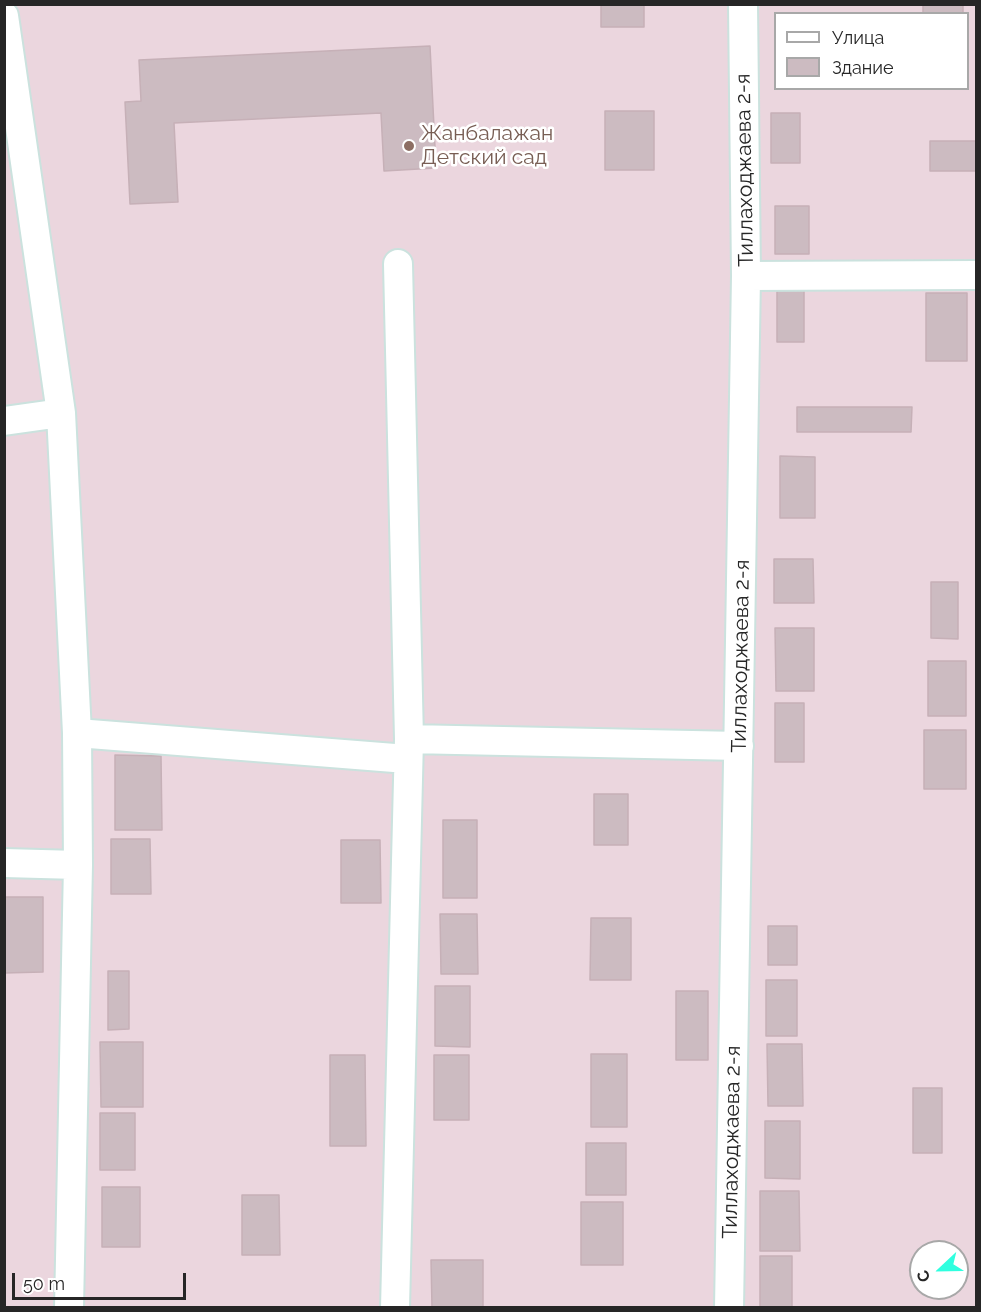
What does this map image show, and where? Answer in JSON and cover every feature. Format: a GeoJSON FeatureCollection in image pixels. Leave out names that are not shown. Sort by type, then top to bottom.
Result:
{"type":"FeatureCollection","features":[{"type":"Feature","properties":{"kind":"street","name":"Тиллаходжаева 2-я"},"geometry":{"type":"LineString","coordinates":[[729,1308],[746,276],[743,4]]}},
{"type":"Feature","properties":{"kind":"street"},"geometry":{"type":"LineString","coordinates":[[4,16],[61,413],[76,733],[78,865],[69,1308]]}},
{"type":"Feature","properties":{"kind":"street"},"geometry":{"type":"LineString","coordinates":[[395,1308],[408,749],[398,264]]}},
{"type":"Feature","properties":{"kind":"street"},"geometry":{"type":"LineString","coordinates":[[746,276],[976,275]]}},
{"type":"Feature","properties":{"kind":"street"},"geometry":{"type":"LineString","coordinates":[[4,422],[61,413]]}},
{"type":"Feature","properties":{"kind":"street"},"geometry":{"type":"LineString","coordinates":[[76,733],[408,749],[740,746]]}},
{"type":"Feature","properties":{"kind":"street"},"geometry":{"type":"LineString","coordinates":[[4,863],[78,865]]}},
{"type":"Feature","properties":{"kind":"building"},"geometry":{"type":"Polygon","coordinates":[[[601,4],[644,4],[644,27],[601,27],[601,4]]]}},
{"type":"Feature","properties":{"kind":"building"},"geometry":{"type":"Polygon","coordinates":[[[923,4],[963,4],[963,12],[923,12],[923,4]]]}},
{"type":"Feature","properties":{"kind":"building","name":"Жанбалажан Детский сад"},"geometry":{"type":"Polygon","coordinates":[[[430,46],[436,168],[384,171],[381,113],[174,123],[178,202],[130,204],[125,102],[141,101],[139,60],[430,46]]]}},
{"type":"Feature","properties":{"kind":"building"},"geometry":{"type":"Polygon","coordinates":[[[605,111],[654,111],[654,170],[605,170],[605,111]]]}},
{"type":"Feature","properties":{"kind":"building"},"geometry":{"type":"Polygon","coordinates":[[[771,113],[800,113],[800,163],[771,163],[771,113]]]}},
{"type":"Feature","properties":{"kind":"building"},"geometry":{"type":"Polygon","coordinates":[[[930,141],[976,141],[976,171],[930,171],[930,141]]]}},
{"type":"Feature","properties":{"kind":"building"},"geometry":{"type":"Polygon","coordinates":[[[775,206],[809,206],[809,254],[775,254],[775,206]]]}},
{"type":"Feature","properties":{"kind":"building"},"geometry":{"type":"Polygon","coordinates":[[[777,290],[804,290],[804,342],[777,342],[777,290]]]}},
{"type":"Feature","properties":{"kind":"building"},"geometry":{"type":"Polygon","coordinates":[[[926,293],[967,293],[967,361],[926,361],[926,293]]]}},
{"type":"Feature","properties":{"kind":"building"},"geometry":{"type":"Polygon","coordinates":[[[797,407],[912,407],[911,432],[797,432],[797,407]]]}},
{"type":"Feature","properties":{"kind":"building"},"geometry":{"type":"Polygon","coordinates":[[[780,456],[815,457],[815,518],[780,518],[780,456]]]}},
{"type":"Feature","properties":{"kind":"building"},"geometry":{"type":"Polygon","coordinates":[[[774,559],[813,559],[814,603],[774,603],[774,559]]]}},
{"type":"Feature","properties":{"kind":"building"},"geometry":{"type":"Polygon","coordinates":[[[931,582],[958,582],[958,639],[931,638],[931,582]]]}},
{"type":"Feature","properties":{"kind":"building"},"geometry":{"type":"Polygon","coordinates":[[[775,628],[814,628],[814,691],[776,691],[775,628]]]}},
{"type":"Feature","properties":{"kind":"building"},"geometry":{"type":"Polygon","coordinates":[[[928,661],[966,661],[966,716],[928,716],[928,661]]]}},
{"type":"Feature","properties":{"kind":"building"},"geometry":{"type":"Polygon","coordinates":[[[775,703],[804,703],[804,762],[775,762],[775,703]]]}},
{"type":"Feature","properties":{"kind":"building"},"geometry":{"type":"Polygon","coordinates":[[[924,730],[966,730],[966,789],[924,789],[924,730]]]}},
{"type":"Feature","properties":{"kind":"building"},"geometry":{"type":"Polygon","coordinates":[[[115,755],[161,756],[162,830],[115,830],[115,755]]]}},
{"type":"Feature","properties":{"kind":"building"},"geometry":{"type":"Polygon","coordinates":[[[594,794],[628,794],[628,845],[594,845],[594,794]]]}},
{"type":"Feature","properties":{"kind":"building"},"geometry":{"type":"Polygon","coordinates":[[[443,820],[477,820],[477,898],[443,898],[443,820]]]}},
{"type":"Feature","properties":{"kind":"building"},"geometry":{"type":"Polygon","coordinates":[[[111,839],[150,839],[151,894],[111,894],[111,839]]]}},
{"type":"Feature","properties":{"kind":"building"},"geometry":{"type":"Polygon","coordinates":[[[341,840],[380,840],[381,903],[341,903],[341,840]]]}},
{"type":"Feature","properties":{"kind":"building"},"geometry":{"type":"Polygon","coordinates":[[[4,897],[43,897],[43,972],[4,973],[4,897]]]}},
{"type":"Feature","properties":{"kind":"building"},"geometry":{"type":"Polygon","coordinates":[[[440,914],[477,914],[478,974],[441,974],[440,914]]]}},
{"type":"Feature","properties":{"kind":"building"},"geometry":{"type":"Polygon","coordinates":[[[591,918],[631,918],[631,980],[590,980],[591,918]]]}},
{"type":"Feature","properties":{"kind":"building"},"geometry":{"type":"Polygon","coordinates":[[[768,926],[797,926],[797,965],[768,965],[768,926]]]}},
{"type":"Feature","properties":{"kind":"building"},"geometry":{"type":"Polygon","coordinates":[[[108,971],[129,971],[129,1029],[108,1030],[108,971]]]}},
{"type":"Feature","properties":{"kind":"building"},"geometry":{"type":"Polygon","coordinates":[[[766,980],[797,980],[797,1036],[766,1036],[766,980]]]}},
{"type":"Feature","properties":{"kind":"building"},"geometry":{"type":"Polygon","coordinates":[[[435,986],[470,986],[470,1047],[435,1046],[435,986]]]}},
{"type":"Feature","properties":{"kind":"building"},"geometry":{"type":"Polygon","coordinates":[[[676,991],[708,991],[708,1060],[676,1060],[676,991]]]}},
{"type":"Feature","properties":{"kind":"building"},"geometry":{"type":"Polygon","coordinates":[[[100,1042],[143,1042],[143,1107],[101,1107],[100,1042]]]}},
{"type":"Feature","properties":{"kind":"building"},"geometry":{"type":"Polygon","coordinates":[[[767,1044],[802,1044],[803,1106],[768,1106],[767,1044]]]}},
{"type":"Feature","properties":{"kind":"building"},"geometry":{"type":"Polygon","coordinates":[[[591,1054],[627,1054],[627,1127],[591,1127],[591,1054]]]}},
{"type":"Feature","properties":{"kind":"building"},"geometry":{"type":"Polygon","coordinates":[[[330,1055],[365,1055],[366,1146],[330,1146],[330,1055]]]}},
{"type":"Feature","properties":{"kind":"building"},"geometry":{"type":"Polygon","coordinates":[[[434,1055],[469,1055],[469,1120],[434,1120],[434,1055]]]}},
{"type":"Feature","properties":{"kind":"building"},"geometry":{"type":"Polygon","coordinates":[[[913,1088],[942,1088],[942,1153],[913,1153],[913,1088]]]}},
{"type":"Feature","properties":{"kind":"building"},"geometry":{"type":"Polygon","coordinates":[[[100,1113],[135,1113],[135,1170],[100,1170],[100,1113]]]}},
{"type":"Feature","properties":{"kind":"building"},"geometry":{"type":"Polygon","coordinates":[[[765,1121],[800,1121],[800,1179],[765,1178],[765,1121]]]}},
{"type":"Feature","properties":{"kind":"building"},"geometry":{"type":"Polygon","coordinates":[[[586,1143],[626,1143],[626,1195],[586,1195],[586,1143]]]}},
{"type":"Feature","properties":{"kind":"building"},"geometry":{"type":"Polygon","coordinates":[[[102,1187],[140,1187],[140,1247],[102,1247],[102,1187]]]}},
{"type":"Feature","properties":{"kind":"building"},"geometry":{"type":"Polygon","coordinates":[[[760,1191],[799,1191],[800,1251],[760,1251],[760,1191]]]}},
{"type":"Feature","properties":{"kind":"building"},"geometry":{"type":"Polygon","coordinates":[[[242,1195],[279,1195],[280,1255],[242,1255],[242,1195]]]}},
{"type":"Feature","properties":{"kind":"building"},"geometry":{"type":"Polygon","coordinates":[[[581,1202],[623,1202],[623,1265],[581,1265],[581,1202]]]}},
{"type":"Feature","properties":{"kind":"building"},"geometry":{"type":"Polygon","coordinates":[[[760,1256],[792,1256],[792,1308],[760,1308],[760,1256]]]}},
{"type":"Feature","properties":{"kind":"building"},"geometry":{"type":"Polygon","coordinates":[[[431,1260],[483,1260],[483,1308],[432,1308],[431,1260]]]}},
{"type":"Feature","properties":{"kind":"place","name":"Жанбалажан Детский сад"},"geometry":{"type":"Point","coordinates":[409,146]}}]}
